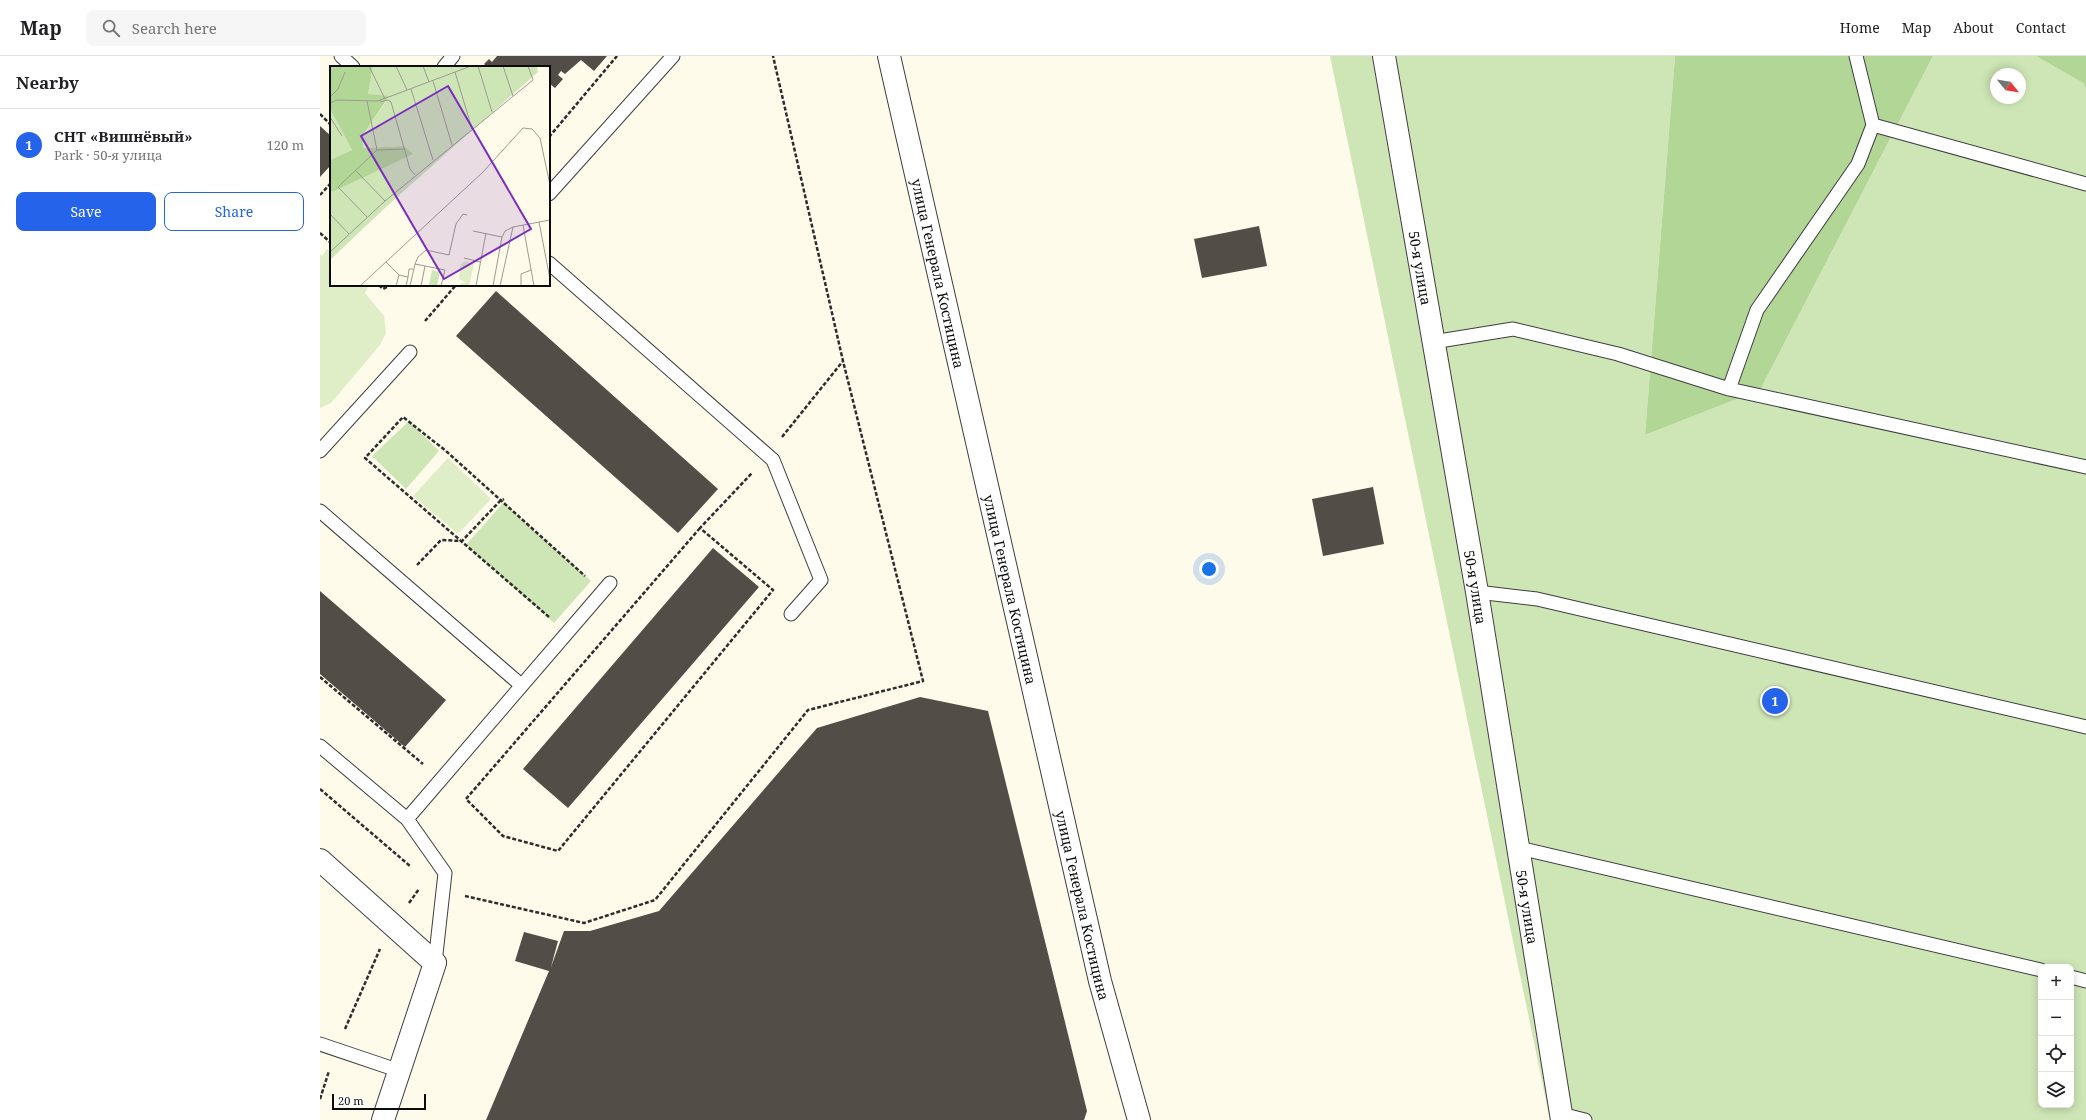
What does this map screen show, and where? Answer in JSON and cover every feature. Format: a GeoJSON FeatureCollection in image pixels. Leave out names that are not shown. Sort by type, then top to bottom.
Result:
{"type":"FeatureCollection","features":[{"type":"Feature","properties":{"kind":"street","name":"улица Генерала Костицина"},"geometry":{"type":"LineString","coordinates":[[889,56],[1100,981],[1139,1120]]}},
{"type":"Feature","properties":{"kind":"street","name":"50-я улица"},"geometry":{"type":"LineString","coordinates":[[1384,56],[1477,592],[1561,1117]]}},
{"type":"Feature","properties":{"kind":"street"},"geometry":{"type":"LineString","coordinates":[[320,860],[387,934],[435,963],[383,1120]]}},
{"type":"Feature","properties":{"kind":"lane"},"geometry":{"type":"LineString","coordinates":[[341,56],[352,66]]}},
{"type":"Feature","properties":{"kind":"lane"},"geometry":{"type":"LineString","coordinates":[[445,66],[453,56]]}},
{"type":"Feature","properties":{"kind":"lane"},"geometry":{"type":"LineString","coordinates":[[550,193],[673,56]]}},
{"type":"Feature","properties":{"kind":"lane"},"geometry":{"type":"LineString","coordinates":[[1729,389],[1757,310],[1858,164],[1873,125],[1856,56]]}},
{"type":"Feature","properties":{"kind":"lane"},"geometry":{"type":"LineString","coordinates":[[1873,125],[2086,184]]}},
{"type":"Feature","properties":{"kind":"lane"},"geometry":{"type":"LineString","coordinates":[[550,264],[773,460],[821,580],[791,614]]}},
{"type":"Feature","properties":{"kind":"lane"},"geometry":{"type":"LineString","coordinates":[[1433,342],[1513,329],[1618,354],[1729,389],[2086,467]]}},
{"type":"Feature","properties":{"kind":"lane"},"geometry":{"type":"LineString","coordinates":[[320,451],[410,352]]}},
{"type":"Feature","properties":{"kind":"lane"},"geometry":{"type":"LineString","coordinates":[[320,511],[521,686]]}},
{"type":"Feature","properties":{"kind":"lane"},"geometry":{"type":"LineString","coordinates":[[407,819],[610,583]]}},
{"type":"Feature","properties":{"kind":"lane"},"geometry":{"type":"LineString","coordinates":[[1477,592],[1537,600],[2086,726]]}},
{"type":"Feature","properties":{"kind":"lane"},"geometry":{"type":"LineString","coordinates":[[320,746],[407,819],[445,873],[445,890],[435,963]]}},
{"type":"Feature","properties":{"kind":"lane"},"geometry":{"type":"LineString","coordinates":[[1519,848],[2038,969]]}},
{"type":"Feature","properties":{"kind":"lane"},"geometry":{"type":"LineString","coordinates":[[2074,978],[2086,981]]}},
{"type":"Feature","properties":{"kind":"lane"},"geometry":{"type":"LineString","coordinates":[[320,1044],[400,1071]]}},
{"type":"Feature","properties":{"kind":"lane"},"geometry":{"type":"LineString","coordinates":[[1561,1117],[1585,1120]]}},
{"type":"Feature","properties":{"kind":"path"},"geometry":{"type":"LineString","coordinates":[[550,136],[617,56]]}},
{"type":"Feature","properties":{"kind":"path"},"geometry":{"type":"LineString","coordinates":[[320,114],[330,124]]}},
{"type":"Feature","properties":{"kind":"path"},"geometry":{"type":"LineString","coordinates":[[320,195],[330,184]]}},
{"type":"Feature","properties":{"kind":"path"},"geometry":{"type":"LineString","coordinates":[[320,233],[330,242]]}},
{"type":"Feature","properties":{"kind":"path"},"geometry":{"type":"LineString","coordinates":[[380,286],[383,289],[388,286]]}},
{"type":"Feature","properties":{"kind":"path"},"geometry":{"type":"LineString","coordinates":[[425,321],[455,286]]}},
{"type":"Feature","properties":{"kind":"path"},"geometry":{"type":"LineString","coordinates":[[700,528],[773,590],[558,851],[503,836],[466,800],[700,528],[768,456],[843,361]]}},
{"type":"Feature","properties":{"kind":"path"},"geometry":{"type":"LineString","coordinates":[[555,612],[550,618],[365,458],[403,417],[446,451],[587,578]]}},
{"type":"Feature","properties":{"kind":"path"},"geometry":{"type":"LineString","coordinates":[[400,581],[441,540],[462,541],[500,501],[504,500]]}},
{"type":"Feature","properties":{"kind":"path"},"geometry":{"type":"LineString","coordinates":[[320,677],[426,767]]}},
{"type":"Feature","properties":{"kind":"path"},"geometry":{"type":"LineString","coordinates":[[320,789],[426,879],[445,890],[499,905],[584,923],[654,900]]}},
{"type":"Feature","properties":{"kind":"path"},"geometry":{"type":"LineString","coordinates":[[343,1035],[387,934],[426,879]]}},
{"type":"Feature","properties":{"kind":"path"},"geometry":{"type":"LineString","coordinates":[[320,1100],[331,1068]]}},
{"type":"Feature","properties":{"kind":"green space"},"geometry":{"type":"Polygon","coordinates":[[[1330,56],[1675,56],[1645,435],[1760,390],[1933,56],[2036,56],[2083,83],[2086,89],[2086,1120],[1550,1120],[1330,56]]]}},
{"type":"Feature","properties":{"kind":"green space"},"geometry":{"type":"Polygon","coordinates":[[[1675,56],[1933,56],[1760,390],[1645,435],[1675,56]]]}},
{"type":"Feature","properties":{"kind":"green space"},"geometry":{"type":"Polygon","coordinates":[[[2036,56],[2086,56],[2086,89],[2083,83],[2036,56]]]}},
{"type":"Feature","properties":{"kind":"green space"},"geometry":{"type":"Polygon","coordinates":[[[327,249],[330,251],[330,286],[368,286],[365,293],[384,316],[386,333],[380,345],[331,403],[320,408],[320,254],[322,256],[327,249]]]}},
{"type":"Feature","properties":{"kind":"green space"},"geometry":{"type":"Polygon","coordinates":[[[409,421],[439,451],[406,489],[372,456],[409,421]]]}},
{"type":"Feature","properties":{"kind":"green space"},"geometry":{"type":"Polygon","coordinates":[[[448,458],[491,499],[458,534],[413,496],[448,458]]]}},
{"type":"Feature","properties":{"kind":"green space"},"geometry":{"type":"Polygon","coordinates":[[[503,503],[591,581],[554,623],[466,545],[503,503]]]}},
{"type":"Feature","properties":{"kind":"building"},"geometry":{"type":"Polygon","coordinates":[[[497,56],[607,56],[594,71],[581,60],[565,74],[561,71],[558,75],[563,79],[555,88],[550,84],[550,66],[486,66],[484,64],[489,59],[492,62],[497,56]]]}},
{"type":"Feature","properties":{"kind":"building"},"geometry":{"type":"Polygon","coordinates":[[[320,126],[330,135],[330,166],[320,177],[320,126]]]}},
{"type":"Feature","properties":{"kind":"building"},"geometry":{"type":"Polygon","coordinates":[[[1259,226],[1267,266],[1202,278],[1194,239],[1259,226]]]}},
{"type":"Feature","properties":{"kind":"building"},"geometry":{"type":"Polygon","coordinates":[[[496,291],[718,489],[678,533],[456,336],[496,291]]]}},
{"type":"Feature","properties":{"kind":"building"},"geometry":{"type":"Polygon","coordinates":[[[1373,487],[1384,544],[1323,556],[1312,499],[1373,487]]]}},
{"type":"Feature","properties":{"kind":"building"},"geometry":{"type":"Polygon","coordinates":[[[713,548],[759,587],[568,808],[523,769],[713,548]]]}},
{"type":"Feature","properties":{"kind":"building"},"geometry":{"type":"Polygon","coordinates":[[[320,591],[446,700],[405,747],[320,674],[320,591]]]}},
{"type":"Feature","properties":{"kind":"building"},"geometry":{"type":"Polygon","coordinates":[[[920,697],[988,711],[1087,1111],[1084,1120],[486,1120],[549,971],[515,961],[524,932],[558,941],[551,967],[564,931],[590,931],[659,911],[817,728],[920,697]]]}},
{"type":"Feature","properties":{"kind":"place","name":"СНТ «Вишнёвый»"},"geometry":{"type":"Point","coordinates":[1775,701]}}]}
